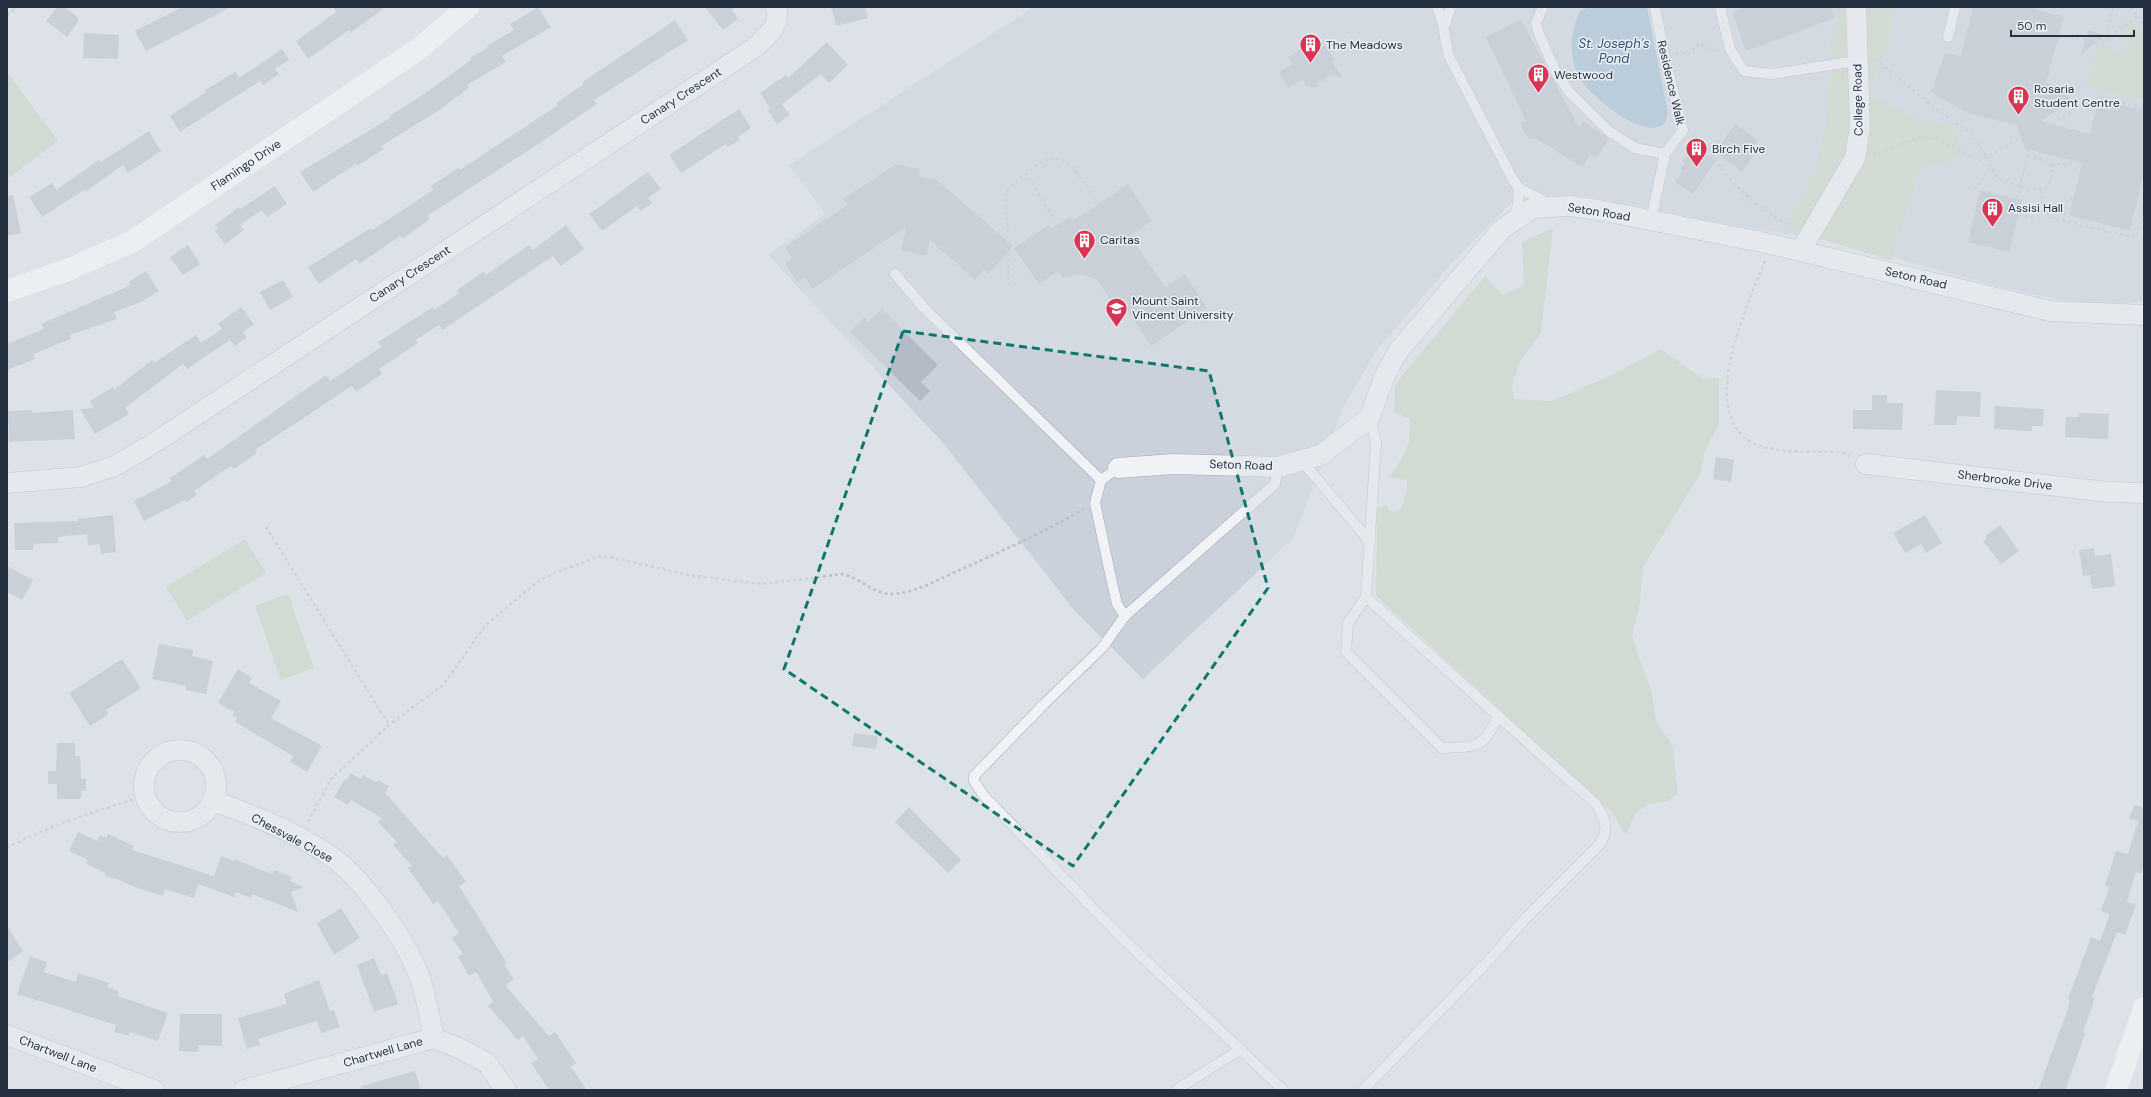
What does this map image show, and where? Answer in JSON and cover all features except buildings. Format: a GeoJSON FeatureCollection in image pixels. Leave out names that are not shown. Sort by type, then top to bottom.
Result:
{"type":"FeatureCollection","features":[{"type":"Feature","properties":{"kind":"street","name":"Flamingo Drive"},"geometry":{"type":"LineString","coordinates":[[7,291],[70,269],[133,240],[420,48],[468,7]]}},
{"type":"Feature","properties":{"kind":"street","name":"Canary Crescent"},"geometry":{"type":"LineString","coordinates":[[7,483],[81,477],[115,466],[157,441],[754,48],[772,31],[778,12],[776,7]]}},
{"type":"Feature","properties":{"kind":"street","name":"College Road"},"geometry":{"type":"LineString","coordinates":[[1801,250],[1855,158],[1860,127],[1866,59],[1856,7]]}},
{"type":"Feature","properties":{"kind":"street","name":"Seton Road"},"geometry":{"type":"LineString","coordinates":[[1118,468],[1174,464],[1278,467],[1302,462],[1321,455],[1370,417],[1384,377],[1399,350],[1502,229],[1514,219],[1533,208],[1556,206],[1604,211],[1772,244],[2050,311],[2144,314]]}},
{"type":"Feature","properties":{"kind":"street","name":"Sherbrooke Drive"},"geometry":{"type":"LineString","coordinates":[[1866,464],[2107,492],[2144,493]]}},
{"type":"Feature","properties":{"kind":"street"},"geometry":{"type":"LineString","coordinates":[[183,749],[194,752],[204,758],[212,767],[216,778],[216,790],[213,801],[206,811],[196,818],[184,822],[171,821],[160,816],[151,807],[145,796],[144,784],[146,773],[152,763],[160,755],[171,750],[183,749]]}},
{"type":"Feature","properties":{"kind":"street","name":"Chessvale Close"},"geometry":{"type":"LineString","coordinates":[[213,801],[243,811],[299,838],[329,855],[353,876],[383,913],[406,947],[418,974],[434,1038]]}},
{"type":"Feature","properties":{"kind":"street"},"geometry":{"type":"LineString","coordinates":[[2116,1090],[2144,1008]]}},
{"type":"Feature","properties":{"kind":"street","name":"Chartwell Lane"},"geometry":{"type":"LineString","coordinates":[[7,1035],[153,1090]]}},
{"type":"Feature","properties":{"kind":"street","name":"Chartwell Lane"},"geometry":{"type":"LineString","coordinates":[[244,1090],[434,1038],[459,1048],[487,1063],[506,1090]]}},
{"type":"Feature","properties":{"kind":"lane"},"geometry":{"type":"LineString","coordinates":[[1437,7],[1444,26],[1445,44],[1450,56],[1513,180],[1519,188],[1556,206]]}},
{"type":"Feature","properties":{"kind":"lane"},"geometry":{"type":"LineString","coordinates":[[1444,26],[1451,7]]}},
{"type":"Feature","properties":{"kind":"lane"},"geometry":{"type":"LineString","coordinates":[[1542,7],[1536,23],[1539,34],[1556,72],[1569,92],[1610,132],[1635,148],[1665,154]]}},
{"type":"Feature","properties":{"kind":"lane","name":"Residence Walk"},"geometry":{"type":"LineString","coordinates":[[1651,220],[1665,154],[1683,130],[1664,55],[1654,7]]}},
{"type":"Feature","properties":{"kind":"lane"},"geometry":{"type":"LineString","coordinates":[[1720,7],[1730,49],[1744,71],[1771,74],[1866,59]]}},
{"type":"Feature","properties":{"kind":"lane"},"geometry":{"type":"LineString","coordinates":[[1948,37],[1955,7]]}},
{"type":"Feature","properties":{"kind":"lane"},"geometry":{"type":"LineString","coordinates":[[1514,219],[1518,204],[1519,188]]}},
{"type":"Feature","properties":{"kind":"lane"},"geometry":{"type":"LineString","coordinates":[[895,274],[924,307],[1101,480]]}},
{"type":"Feature","properties":{"kind":"lane"},"geometry":{"type":"LineString","coordinates":[[1370,417],[1376,442],[1366,597],[1348,623],[1346,652],[1442,748],[1472,747],[1489,735],[1498,716]]}},
{"type":"Feature","properties":{"kind":"lane"},"geometry":{"type":"LineString","coordinates":[[1302,462],[1370,542]]}},
{"type":"Feature","properties":{"kind":"lane"},"geometry":{"type":"LineString","coordinates":[[1278,467],[1275,484],[1125,616],[1102,648],[976,771],[974,781],[984,796],[1119,935],[1283,1090]]}},
{"type":"Feature","properties":{"kind":"lane"},"geometry":{"type":"LineString","coordinates":[[1118,468],[1101,480],[1095,503],[1117,604],[1125,616]]}},
{"type":"Feature","properties":{"kind":"lane"},"geometry":{"type":"LineString","coordinates":[[1363,1090],[1486,964],[1523,922],[1598,846],[1606,834],[1606,822],[1596,804],[1366,597]]}},
{"type":"Feature","properties":{"kind":"lane"},"geometry":{"type":"LineString","coordinates":[[1176,1090],[1241,1049]]}},
{"type":"Feature","properties":{"kind":"path"},"geometry":{"type":"LineString","coordinates":[[7,15],[17,7]]}},
{"type":"Feature","properties":{"kind":"path"},"geometry":{"type":"LineString","coordinates":[[2106,40],[2114,7]]}},
{"type":"Feature","properties":{"kind":"path"},"geometry":{"type":"LineString","coordinates":[[2131,7],[2136,17],[2144,26]]}},
{"type":"Feature","properties":{"kind":"path"},"geometry":{"type":"LineString","coordinates":[[2058,38],[2106,40],[2136,17]]}},
{"type":"Feature","properties":{"kind":"path"},"geometry":{"type":"LineString","coordinates":[[1664,55],[1691,53],[1699,43],[1710,51],[1730,49]]}},
{"type":"Feature","properties":{"kind":"path"},"geometry":{"type":"LineString","coordinates":[[1866,59],[1971,134],[1987,158],[1996,176],[2005,182],[2042,190]]}},
{"type":"Feature","properties":{"kind":"path"},"geometry":{"type":"LineString","coordinates":[[2058,120],[2085,102],[2095,105],[2098,96],[2142,108],[2144,103]]}},
{"type":"Feature","properties":{"kind":"path"},"geometry":{"type":"LineString","coordinates":[[1683,130],[1708,149],[1721,170],[1738,190],[1758,206],[1791,227]]}},
{"type":"Feature","properties":{"kind":"path"},"geometry":{"type":"LineString","coordinates":[[1867,155],[1882,152],[1913,139],[1931,137],[1979,161],[1987,158],[2021,138]]}},
{"type":"Feature","properties":{"kind":"path"},"geometry":{"type":"LineString","coordinates":[[1708,149],[1721,140]]}},
{"type":"Feature","properties":{"kind":"path"},"geometry":{"type":"LineString","coordinates":[[2017,199],[2029,150]]}},
{"type":"Feature","properties":{"kind":"path"},"geometry":{"type":"LineString","coordinates":[[2028,155],[2042,159],[2051,165],[2053,173],[2051,182],[2042,190]]}},
{"type":"Feature","properties":{"kind":"path"},"geometry":{"type":"LineString","coordinates":[[1010,286],[1006,192],[1026,173],[1044,161],[1053,158],[1062,159],[1072,167],[1093,196]]}},
{"type":"Feature","properties":{"kind":"path"},"geometry":{"type":"LineString","coordinates":[[2051,165],[2059,163],[2068,165],[2076,162]]}},
{"type":"Feature","properties":{"kind":"path"},"geometry":{"type":"LineString","coordinates":[[1975,190],[1990,166]]}},
{"type":"Feature","properties":{"kind":"path"},"geometry":{"type":"LineString","coordinates":[[1026,173],[1054,219]]}},
{"type":"Feature","properties":{"kind":"path"},"geometry":{"type":"LineString","coordinates":[[2042,190],[2044,210],[2051,218],[2136,238],[2144,204]]}},
{"type":"Feature","properties":{"kind":"path"},"geometry":{"type":"LineString","coordinates":[[2063,221],[2069,198],[2074,199]]}},
{"type":"Feature","properties":{"kind":"path"},"geometry":{"type":"LineString","coordinates":[[2019,214],[2033,218],[2044,210]]}},
{"type":"Feature","properties":{"kind":"path"},"geometry":{"type":"LineString","coordinates":[[1772,244],[1743,317],[1727,376],[1727,398],[1732,423],[1748,440],[1772,449],[1841,452],[1866,464]]}},
{"type":"Feature","properties":{"kind":"path"},"geometry":{"type":"LineString","coordinates":[[299,838],[331,778],[388,725],[443,685],[485,626],[537,582],[587,560],[600,556],[615,558],[688,575],[763,584],[842,574],[851,575],[888,594],[922,587],[1035,536],[1095,503]]}},
{"type":"Feature","properties":{"kind":"path"},"geometry":{"type":"LineString","coordinates":[[266,528],[388,725]]}},
{"type":"Feature","properties":{"kind":"path"},"geometry":{"type":"LineString","coordinates":[[7,848],[23,840],[91,813],[145,796]]}},
{"type":"Feature","properties":{"kind":"highlighted area"},"geometry":{"type":"Polygon","coordinates":[[[903,331],[1209,371],[1268,588],[1073,866],[784,669],[903,331]]]}},
{"type":"Feature","properties":{"kind":"shaded area","name":"Mount Saint Vincent University"},"geometry":{"type":"Polygon","coordinates":[[[1034,7],[2144,7],[2144,301],[2116,305],[2071,302],[2007,289],[1833,241],[1730,225],[1585,196],[1552,195],[1512,202],[1452,263],[1376,351],[1343,408],[1293,539],[1143,679],[1074,610],[944,444],[768,255],[825,214],[789,165],[1034,7]]]}},
{"type":"Feature","properties":{"kind":"green space"},"geometry":{"type":"Polygon","coordinates":[[[1836,7],[1893,7],[1891,40],[1871,82],[1872,95],[1914,118],[1954,126],[1963,156],[1919,170],[1892,261],[1787,228],[1816,166],[1827,120],[1829,43],[1839,18],[1836,7]]]}},
{"type":"Feature","properties":{"kind":"green space"},"geometry":{"type":"Polygon","coordinates":[[[2134,20],[2144,32],[2144,100],[2091,87],[2086,83],[2102,44],[2124,56],[2124,29],[2134,20]]]}},
{"type":"Feature","properties":{"kind":"green space"},"geometry":{"type":"Polygon","coordinates":[[[7,72],[58,141],[7,179],[7,72]]]}},
{"type":"Feature","properties":{"kind":"green space"},"geometry":{"type":"Polygon","coordinates":[[[1553,228],[1541,333],[1520,361],[1512,387],[1514,399],[1552,401],[1608,377],[1661,349],[1703,379],[1719,378],[1719,425],[1705,450],[1700,474],[1643,567],[1639,610],[1632,637],[1652,694],[1656,721],[1673,746],[1678,794],[1667,801],[1649,804],[1636,813],[1625,835],[1613,813],[1376,596],[1377,508],[1387,505],[1391,513],[1400,510],[1405,499],[1407,488],[1407,480],[1389,477],[1406,450],[1410,428],[1410,419],[1394,412],[1395,384],[1486,275],[1491,283],[1503,295],[1524,285],[1522,242],[1553,228]]]}},
{"type":"Feature","properties":{"kind":"green space"},"geometry":{"type":"Polygon","coordinates":[[[245,539],[266,573],[187,621],[166,587],[245,539]]]}},
{"type":"Feature","properties":{"kind":"green space"},"geometry":{"type":"Polygon","coordinates":[[[288,594],[314,668],[281,680],[255,606],[288,594]]]}},
{"type":"Feature","properties":{"kind":"water","name":"St. Joseph’s Pond"},"geometry":{"type":"Polygon","coordinates":[[[1589,7],[1647,7],[1668,113],[1665,123],[1658,127],[1648,128],[1626,119],[1603,103],[1593,94],[1580,78],[1576,70],[1572,53],[1572,36],[1580,11],[1589,7]]]}},
{"type":"Feature","properties":{"kind":"place","name":"The Meadows"},"geometry":{"type":"Point","coordinates":[1310,64]}},
{"type":"Feature","properties":{"kind":"place","name":"Westwood"},"geometry":{"type":"Point","coordinates":[1538,94]}},
{"type":"Feature","properties":{"kind":"place","name":"Rosaria Student Centre"},"geometry":{"type":"Point","coordinates":[2019,116]}},
{"type":"Feature","properties":{"kind":"place","name":"Birch Five"},"geometry":{"type":"Point","coordinates":[1696,168]}},
{"type":"Feature","properties":{"kind":"place","name":"Assisi Hall"},"geometry":{"type":"Point","coordinates":[1993,228]}},
{"type":"Feature","properties":{"kind":"place","name":"Caritas"},"geometry":{"type":"Point","coordinates":[1084,260]}},
{"type":"Feature","properties":{"kind":"place","name":"Mount Saint Vincent University"},"geometry":{"type":"Point","coordinates":[1116,328]}}]}
